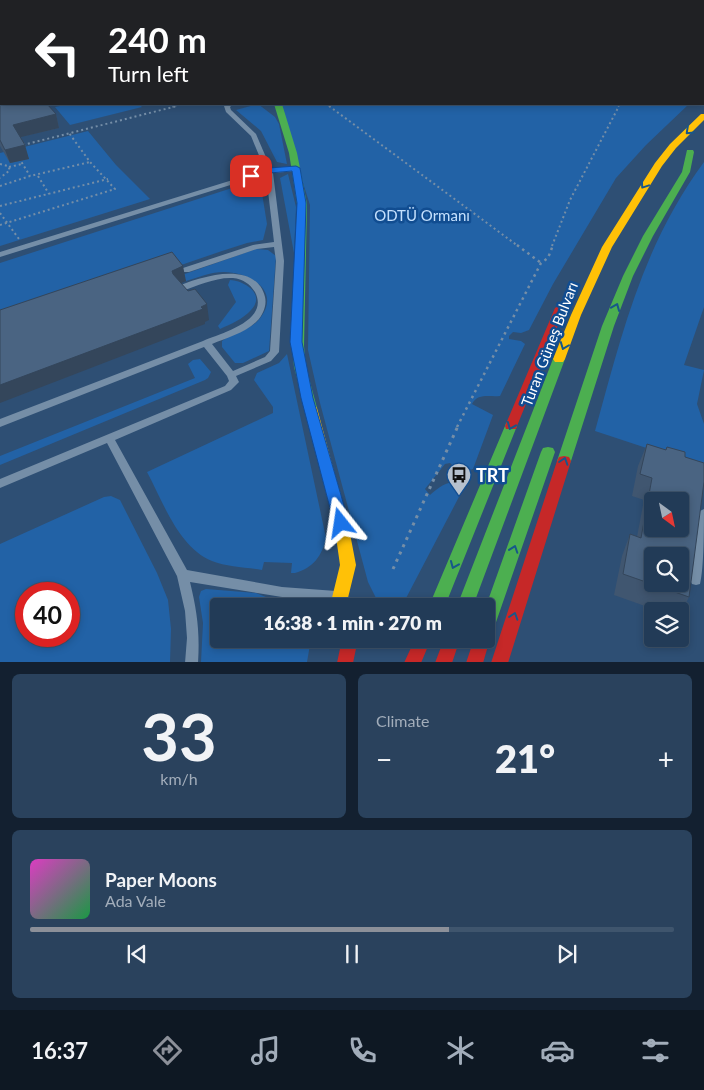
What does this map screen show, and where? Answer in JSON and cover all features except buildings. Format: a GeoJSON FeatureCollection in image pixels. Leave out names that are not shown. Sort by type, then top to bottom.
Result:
{"type":"FeatureCollection","features":[{"type":"Feature","properties":{"kind":"main road"},"geometry":{"type":"LineString","coordinates":[[277,105],[286,126],[302,203],[296,342],[307,398],[341,523],[348,565],[342,598]]}},
{"type":"Feature","properties":{"kind":"main road","name":"Turan Güneş Bulvarı"},"geometry":{"type":"LineString","coordinates":[[468,598],[587,287],[618,226],[642,188],[673,146],[704,116]]}},
{"type":"Feature","properties":{"kind":"main road"},"geometry":{"type":"LineString","coordinates":[[670,176],[699,142]]}},
{"type":"Feature","properties":{"kind":"main road"},"geometry":{"type":"LineString","coordinates":[[638,174],[653,160],[673,146]]}},
{"type":"Feature","properties":{"kind":"main road"},"geometry":{"type":"LineString","coordinates":[[499,662],[608,326],[628,276],[648,236],[686,172],[690,152]]}},
{"type":"Feature","properties":{"kind":"main road"},"geometry":{"type":"LineString","coordinates":[[439,598],[566,296]]}},
{"type":"Feature","properties":{"kind":"main road"},"geometry":{"type":"LineString","coordinates":[[495,602],[552,441]]}},
{"type":"Feature","properties":{"kind":"main road"},"geometry":{"type":"LineString","coordinates":[[345,662],[348,648]]}},
{"type":"Feature","properties":{"kind":"main road"},"geometry":{"type":"LineString","coordinates":[[412,662],[418,648]]}},
{"type":"Feature","properties":{"kind":"main road"},"geometry":{"type":"LineString","coordinates":[[443,662],[448,648]]}},
{"type":"Feature","properties":{"kind":"main road"},"geometry":{"type":"LineString","coordinates":[[474,662],[479,648]]}},
{"type":"Feature","properties":{"kind":"lane"},"geometry":{"type":"LineString","coordinates":[[228,105],[228,111],[254,135],[269,171],[280,261],[274,352],[264,361],[232,375]]}},
{"type":"Feature","properties":{"kind":"lane"},"geometry":{"type":"LineString","coordinates":[[0,255],[269,171],[296,168]]}},
{"type":"Feature","properties":{"kind":"lane"},"geometry":{"type":"LineString","coordinates":[[186,270],[256,247],[278,244]]}},
{"type":"Feature","properties":{"kind":"lane"},"geometry":{"type":"LineString","coordinates":[[0,423],[241,328],[254,318],[261,306],[260,294],[257,288],[246,280],[230,276],[210,278],[180,288]]}},
{"type":"Feature","properties":{"kind":"lane"},"geometry":{"type":"LineString","coordinates":[[0,484],[228,388],[234,382],[232,375],[206,343]]}},
{"type":"Feature","properties":{"kind":"lane"},"geometry":{"type":"LineString","coordinates":[[109,438],[182,575],[191,612],[193,638],[191,662]]}},
{"type":"Feature","properties":{"kind":"lane"},"geometry":{"type":"LineString","coordinates":[[696,580],[704,514]]}},
{"type":"Feature","properties":{"kind":"lane"},"geometry":{"type":"LineString","coordinates":[[182,575],[314,598]]}},
{"type":"Feature","properties":{"kind":"path"},"geometry":{"type":"LineString","coordinates":[[22,145],[181,105]]}},
{"type":"Feature","properties":{"kind":"path"},"geometry":{"type":"LineString","coordinates":[[327,105],[540,263]]}},
{"type":"Feature","properties":{"kind":"path"},"geometry":{"type":"LineString","coordinates":[[393,570],[466,408],[533,281],[540,263],[548,258],[570,200],[619,105]]}},
{"type":"Feature","properties":{"kind":"path"},"geometry":{"type":"LineString","coordinates":[[0,225],[115,189],[108,179],[90,162],[69,133]]}},
{"type":"Feature","properties":{"kind":"path"},"geometry":{"type":"LineString","coordinates":[[18,155],[30,176]]}},
{"type":"Feature","properties":{"kind":"path"},"geometry":{"type":"LineString","coordinates":[[0,186],[30,176],[90,162]]}},
{"type":"Feature","properties":{"kind":"path"},"geometry":{"type":"LineString","coordinates":[[0,164],[9,167],[23,164]]}},
{"type":"Feature","properties":{"kind":"path"},"geometry":{"type":"LineString","coordinates":[[0,178],[9,172],[9,167]]}},
{"type":"Feature","properties":{"kind":"path"},"geometry":{"type":"LineString","coordinates":[[38,175],[49,194]]}},
{"type":"Feature","properties":{"kind":"path"},"geometry":{"type":"LineString","coordinates":[[0,206],[108,179]]}},
{"type":"Feature","properties":{"kind":"path"},"geometry":{"type":"LineString","coordinates":[[0,213],[20,240]]}},
{"type":"Feature","properties":{"kind":"green space"},"geometry":{"type":"Polygon","coordinates":[[[65,105],[140,105],[142,107],[70,125],[55,107],[65,105]]]}},
{"type":"Feature","properties":{"kind":"green space"},"geometry":{"type":"Polygon","coordinates":[[[259,105],[275,117],[279,124],[287,164],[277,162],[261,131],[236,110],[259,105]]]}},
{"type":"Feature","properties":{"kind":"green space","name":"ODTÜ Ormanı"},"geometry":{"type":"Polygon","coordinates":[[[278,105],[688,105],[646,145],[616,178],[553,284],[529,330],[521,333],[513,332],[509,336],[509,339],[521,341],[525,344],[500,396],[480,397],[472,404],[493,415],[473,469],[461,473],[450,463],[445,464],[425,489],[430,495],[438,488],[451,483],[459,487],[461,493],[406,598],[376,598],[368,582],[320,403],[308,350],[310,205],[278,105]]]}},
{"type":"Feature","properties":{"kind":"green space"},"geometry":{"type":"Polygon","coordinates":[[[88,131],[116,165],[150,199],[0,246],[0,153],[88,131]]]}},
{"type":"Feature","properties":{"kind":"green space"},"geometry":{"type":"Polygon","coordinates":[[[704,162],[704,307],[684,365],[704,370],[697,404],[704,424],[704,467],[595,431],[625,325],[650,258],[665,225],[683,193],[704,162]]]}},
{"type":"Feature","properties":{"kind":"green space"},"geometry":{"type":"Polygon","coordinates":[[[288,174],[296,207],[294,253],[280,178],[288,174]]]}},
{"type":"Feature","properties":{"kind":"green space"},"geometry":{"type":"Polygon","coordinates":[[[257,180],[260,181],[267,224],[263,240],[222,251],[0,327],[0,263],[257,180]]]}},
{"type":"Feature","properties":{"kind":"green space"},"geometry":{"type":"Polygon","coordinates":[[[256,249],[268,250],[276,256],[269,351],[243,363],[235,363],[222,347],[222,341],[257,322],[266,307],[267,299],[264,291],[252,279],[233,273],[214,273],[186,281],[182,275],[256,249]]]}},
{"type":"Feature","properties":{"kind":"green space"},"geometry":{"type":"Polygon","coordinates":[[[230,280],[242,283],[252,289],[256,299],[255,304],[248,313],[237,321],[220,329],[218,326],[236,302],[228,285],[230,280]]]}},
{"type":"Feature","properties":{"kind":"green space"},"geometry":{"type":"Polygon","coordinates":[[[287,354],[326,538],[322,550],[312,564],[295,573],[291,573],[292,563],[264,562],[262,570],[230,566],[212,561],[200,555],[181,535],[147,472],[273,413],[273,407],[254,380],[257,373],[279,363],[287,354]]]}},
{"type":"Feature","properties":{"kind":"green space"},"geometry":{"type":"Polygon","coordinates":[[[200,359],[211,372],[205,380],[0,465],[0,456],[195,378],[188,364],[193,360],[200,359]]]}},
{"type":"Feature","properties":{"kind":"green space"},"geometry":{"type":"Polygon","coordinates":[[[111,496],[120,500],[157,573],[168,600],[171,629],[170,662],[0,662],[0,544],[104,497],[111,496]]]}},
{"type":"Feature","properties":{"kind":"green space"},"geometry":{"type":"Polygon","coordinates":[[[206,589],[256,593],[268,598],[210,598],[210,648],[309,648],[307,662],[201,662],[203,623],[199,597],[201,591],[206,589]]]}},
{"type":"Feature","properties":{"kind":"traffic: fast"},"geometry":{"type":"LineString","coordinates":[[278,105],[293,153],[302,204],[298,346],[300,367],[311,408]]}},
{"type":"Feature","properties":{"kind":"traffic: fast"},"geometry":{"type":"LineString","coordinates":[[564,461],[608,326],[628,276],[648,236],[686,172],[690,152]]}},
{"type":"Feature","properties":{"kind":"traffic: fast"},"geometry":{"type":"LineString","coordinates":[[468,598],[559,359]]}},
{"type":"Feature","properties":{"kind":"traffic: fast"},"geometry":{"type":"LineString","coordinates":[[440,598],[511,426]]}},
{"type":"Feature","properties":{"kind":"traffic: fast"},"geometry":{"type":"LineString","coordinates":[[495,602],[548,452]]}},
{"type":"Feature","properties":{"kind":"traffic: slow"},"geometry":{"type":"LineString","coordinates":[[559,359],[576,315],[607,247],[658,165],[673,146],[704,116]]}},
{"type":"Feature","properties":{"kind":"traffic: slow"},"geometry":{"type":"LineString","coordinates":[[311,408],[341,523],[348,565],[340,598]]}},
{"type":"Feature","properties":{"kind":"traffic: jam"},"geometry":{"type":"LineString","coordinates":[[511,426],[560,308]]}},
{"type":"Feature","properties":{"kind":"traffic: jam"},"geometry":{"type":"LineString","coordinates":[[499,662],[564,461]]}},
{"type":"Feature","properties":{"kind":"traffic: jam"},"geometry":{"type":"LineString","coordinates":[[345,662],[348,648]]}},
{"type":"Feature","properties":{"kind":"traffic: jam"},"geometry":{"type":"LineString","coordinates":[[412,662],[419,648]]}},
{"type":"Feature","properties":{"kind":"traffic: jam"},"geometry":{"type":"LineString","coordinates":[[443,662],[449,648]]}},
{"type":"Feature","properties":{"kind":"traffic: jam"},"geometry":{"type":"LineString","coordinates":[[474,662],[479,648]]}},
{"type":"Feature","properties":{"kind":"place","name":"TRT"},"geometry":{"type":"Point","coordinates":[459,496]}},
{"type":"Feature","properties":{"kind":"route"},"geometry":{"type":"LineString","coordinates":[[251,176],[269,171],[296,168],[302,203],[296,342],[307,398],[341,523]]}}]}
